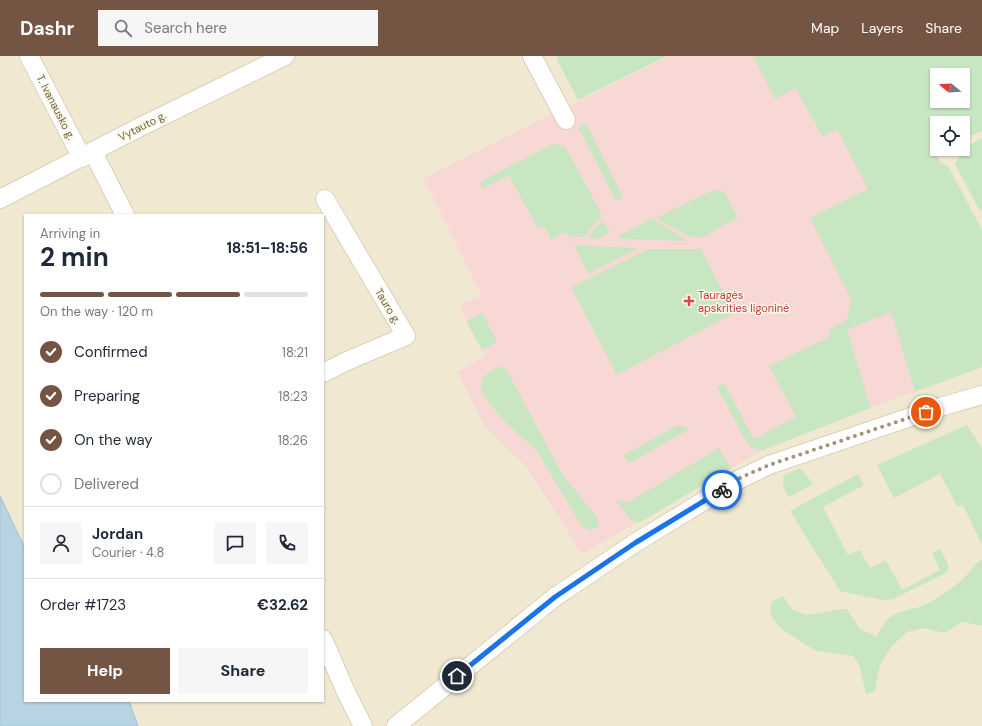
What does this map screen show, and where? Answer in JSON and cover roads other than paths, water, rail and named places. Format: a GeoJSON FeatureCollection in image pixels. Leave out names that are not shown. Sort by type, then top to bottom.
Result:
{"type":"FeatureCollection","features":[{"type":"Feature","properties":{"kind":"street","name":"T. Ivanausko g."},"geometry":{"type":"LineString","coordinates":[[29,56],[123,214]]}},
{"type":"Feature","properties":{"kind":"street","name":"Vytauto g."},"geometry":{"type":"LineString","coordinates":[[0,199],[142,126],[285,56]]}},
{"type":"Feature","properties":{"kind":"street"},"geometry":{"type":"LineString","coordinates":[[532,56],[566,120]]}},
{"type":"Feature","properties":{"kind":"street","name":"Tauro g."},"geometry":{"type":"LineString","coordinates":[[324,372],[406,336],[325,199]]}},
{"type":"Feature","properties":{"kind":"street"},"geometry":{"type":"LineString","coordinates":[[396,726],[555,597],[635,543],[740,478],[769,465],[940,407],[982,395]]}},
{"type":"Feature","properties":{"kind":"street"},"geometry":{"type":"LineString","coordinates":[[324,641],[346,692],[363,726]]}},
{"type":"Feature","properties":{"kind":"water"},"geometry":{"type":"Polygon","coordinates":[[[0,496],[24,546],[24,702],[129,702],[138,726],[0,726],[0,496]]]}},
{"type":"Feature","properties":{"kind":"place","name":"Tauragės apskrities ligoninė"},"geometry":{"type":"Point","coordinates":[689,301]}}]}
